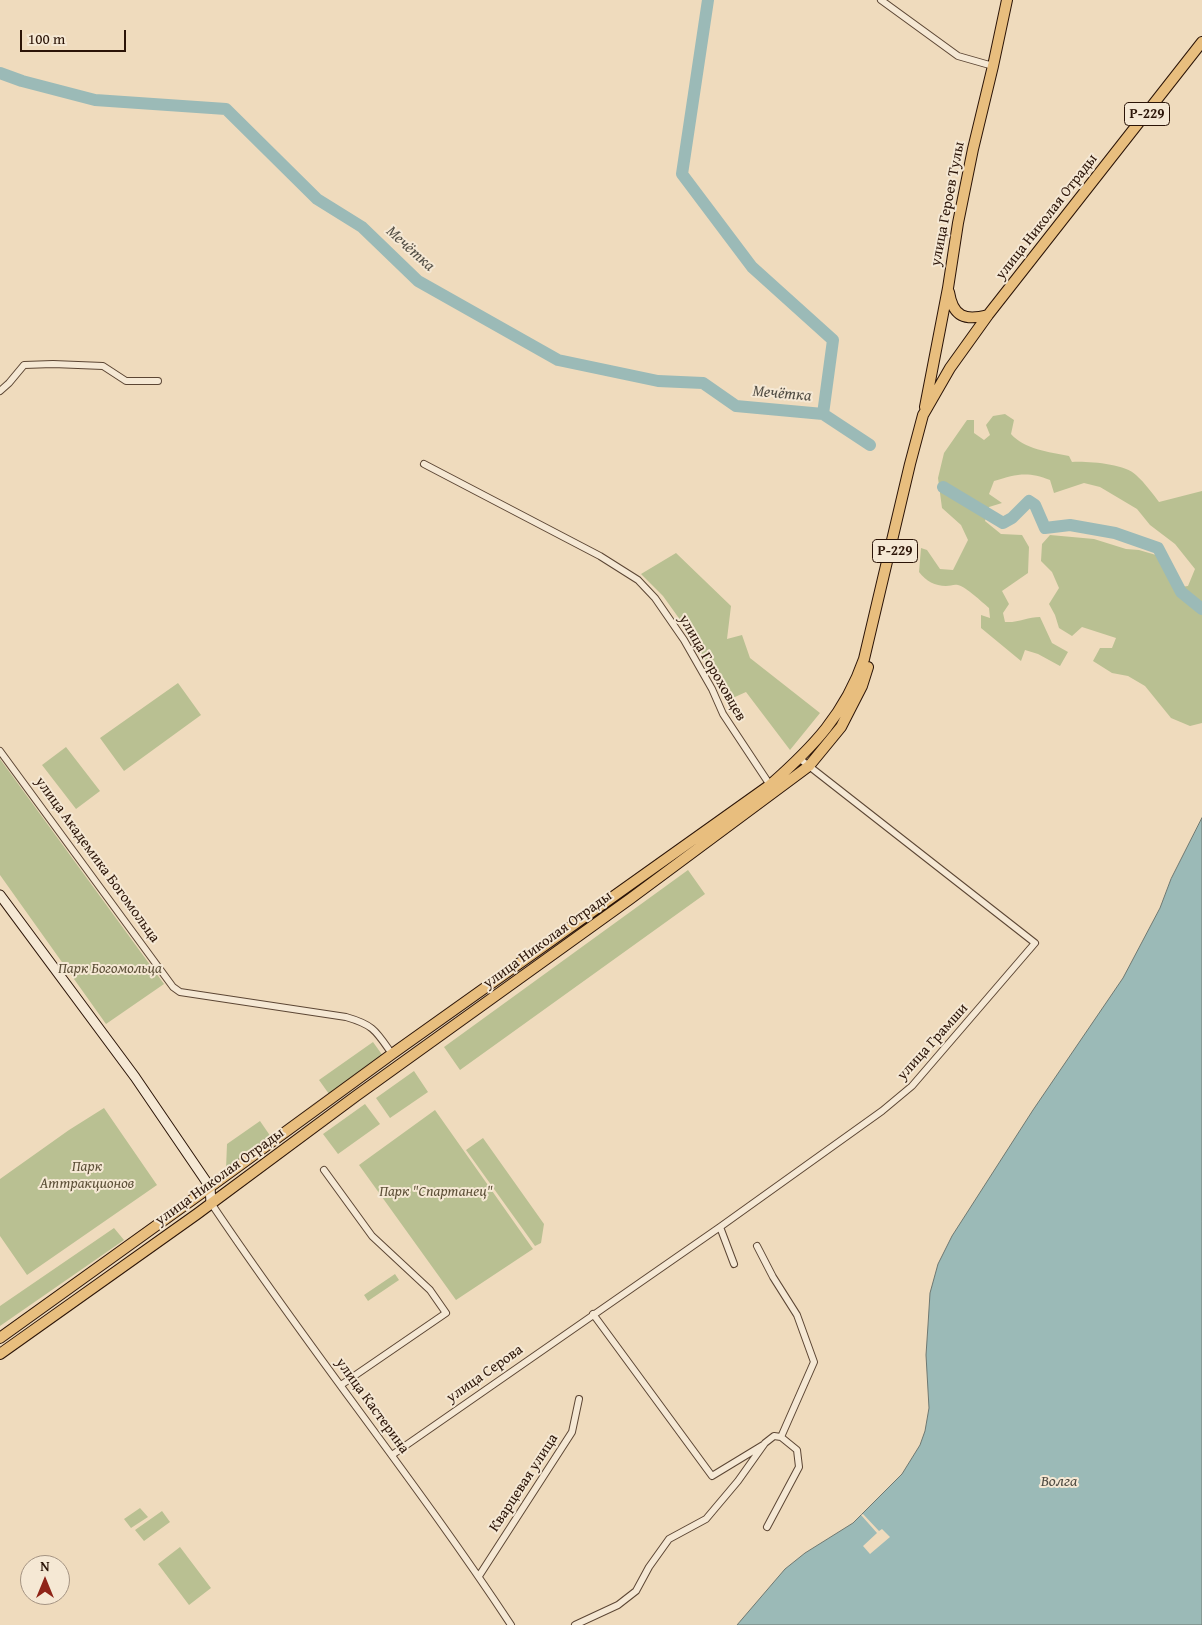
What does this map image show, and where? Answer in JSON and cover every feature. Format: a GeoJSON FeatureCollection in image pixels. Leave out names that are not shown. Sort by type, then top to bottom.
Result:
{"type":"FeatureCollection","features":[{"type":"Feature","properties":{"kind":"main road","name":"улица Героев Тулы"},"geometry":{"type":"LineString","coordinates":[[923,415],[969,167],[1007,0]]}},
{"type":"Feature","properties":{"kind":"main road","name":"улица Николая Отрады"},"geometry":{"type":"LineString","coordinates":[[0,1338],[392,1054],[770,785],[800,759],[821,736],[844,705],[864,659],[923,415],[950,368],[988,315],[1202,42]]}},
{"type":"Feature","properties":{"kind":"main road"},"geometry":{"type":"LineString","coordinates":[[948,288],[950,301],[962,316],[973,318],[988,315]]}},
{"type":"Feature","properties":{"kind":"main road","name":"улица Николая Отрады"},"geometry":{"type":"LineString","coordinates":[[0,1354],[211,1204],[356,1096],[693,853],[809,766],[841,727],[862,686],[877,636],[914,466],[923,415]]}},
{"type":"Feature","properties":{"kind":"street"},"geometry":{"type":"LineString","coordinates":[[881,0],[958,56],[993,66]]}},
{"type":"Feature","properties":{"kind":"street"},"geometry":{"type":"LineString","coordinates":[[0,391],[24,365],[103,366],[126,380],[158,381]]}},
{"type":"Feature","properties":{"kind":"street","name":"улица Гороховцев"},"geometry":{"type":"LineString","coordinates":[[424,464],[600,556],[638,580],[655,598],[684,640],[712,689],[723,714],[770,785]]}},
{"type":"Feature","properties":{"kind":"street","name":"улица Академика Богомольца"},"geometry":{"type":"LineString","coordinates":[[0,750],[173,987],[180,992],[354,1019],[372,1027],[392,1054]]}},
{"type":"Feature","properties":{"kind":"street","name":"улица Грамши"},"geometry":{"type":"LineString","coordinates":[[593,1314],[882,1111],[912,1086],[1034,943],[800,759]]}},
{"type":"Feature","properties":{"kind":"street"},"geometry":{"type":"LineString","coordinates":[[0,895],[135,1078],[210,1187],[211,1204]]}},
{"type":"Feature","properties":{"kind":"street"},"geometry":{"type":"LineString","coordinates":[[324,1170],[372,1236],[430,1290],[446,1313],[341,1385]]}},
{"type":"Feature","properties":{"kind":"street","name":"улица Кастерина"},"geometry":{"type":"LineString","coordinates":[[211,1204],[256,1270],[479,1576],[511,1625]]}},
{"type":"Feature","properties":{"kind":"street"},"geometry":{"type":"LineString","coordinates":[[720,1226],[734,1264]]}},
{"type":"Feature","properties":{"kind":"street"},"geometry":{"type":"LineString","coordinates":[[757,1246],[796,1315],[814,1362],[781,1438]]}},
{"type":"Feature","properties":{"kind":"street"},"geometry":{"type":"LineString","coordinates":[[593,1314],[712,1476],[766,1443],[774,1436],[781,1438],[797,1450],[800,1467],[767,1526]]}},
{"type":"Feature","properties":{"kind":"street","name":"улица Серова"},"geometry":{"type":"LineString","coordinates":[[392,1456],[593,1314]]}},
{"type":"Feature","properties":{"kind":"street","name":"Кварцевая улица"},"geometry":{"type":"LineString","coordinates":[[479,1576],[572,1432],[579,1399]]}},
{"type":"Feature","properties":{"kind":"street"},"geometry":{"type":"LineString","coordinates":[[575,1625],[618,1605],[636,1591],[649,1567],[669,1539],[706,1518],[766,1443]]}},
{"type":"Feature","properties":{"kind":"green space"},"geometry":{"type":"Polygon","coordinates":[[[1005,414],[1014,420],[1011,434],[1023,443],[1037,449],[1069,456],[1072,462],[1106,464],[1131,471],[1159,502],[1202,491],[1202,723],[1190,726],[1171,718],[1145,686],[1128,676],[1112,673],[1093,661],[1100,648],[1112,648],[1116,638],[1082,627],[1072,636],[1059,628],[1049,604],[1059,588],[1052,572],[1041,561],[1042,544],[1050,535],[1094,539],[1126,549],[1139,550],[1156,555],[1166,570],[1174,588],[1188,586],[1195,569],[1175,544],[1150,525],[1137,509],[1100,487],[1084,483],[1054,493],[1050,480],[1035,475],[1022,474],[994,481],[989,494],[1002,503],[989,507],[985,521],[1001,534],[1022,535],[1029,547],[1028,573],[1002,591],[1009,604],[1003,613],[1005,622],[1040,617],[1052,643],[1068,652],[1060,666],[1038,654],[1025,650],[1021,661],[981,628],[981,615],[990,618],[989,608],[961,586],[934,584],[919,572],[921,548],[927,550],[940,569],[953,570],[968,540],[961,525],[942,508],[938,478],[944,453],[967,420],[974,420],[974,433],[984,440],[990,435],[986,425],[993,416],[1005,414]]]}},
{"type":"Feature","properties":{"kind":"green space"},"geometry":{"type":"Polygon","coordinates":[[[676,553],[731,606],[727,639],[742,635],[750,658],[820,713],[790,750],[746,692],[726,701],[691,635],[663,596],[641,574],[676,553]]]}},
{"type":"Feature","properties":{"kind":"green space"},"geometry":{"type":"Polygon","coordinates":[[[178,683],[201,715],[124,771],[100,738],[178,683]]]}},
{"type":"Feature","properties":{"kind":"green space"},"geometry":{"type":"Polygon","coordinates":[[[66,747],[100,791],[76,809],[42,765],[66,747]]]}},
{"type":"Feature","properties":{"kind":"green space","name":"Парк Богомольца"},"geometry":{"type":"Polygon","coordinates":[[[0,759],[164,984],[106,1024],[0,875],[0,759]]]}},
{"type":"Feature","properties":{"kind":"green space"},"geometry":{"type":"Polygon","coordinates":[[[688,870],[705,894],[460,1070],[444,1047],[688,870]]]}},
{"type":"Feature","properties":{"kind":"green space"},"geometry":{"type":"Polygon","coordinates":[[[373,1042],[383,1056],[329,1094],[319,1080],[373,1042]]]}},
{"type":"Feature","properties":{"kind":"green space"},"geometry":{"type":"Polygon","coordinates":[[[414,1071],[428,1092],[390,1118],[376,1098],[414,1071]]]}},
{"type":"Feature","properties":{"kind":"green space"},"geometry":{"type":"Polygon","coordinates":[[[365,1104],[380,1124],[338,1154],[323,1134],[365,1104]]]}},
{"type":"Feature","properties":{"kind":"green space","name":"Парк Аттракционов"},"geometry":{"type":"Polygon","coordinates":[[[104,1108],[157,1185],[27,1275],[0,1236],[0,1179],[69,1130],[104,1108]]]}},
{"type":"Feature","properties":{"kind":"green space","name":"Парк \"Спартанец\""},"geometry":{"type":"Polygon","coordinates":[[[435,1110],[533,1249],[456,1300],[359,1165],[435,1110]]]}},
{"type":"Feature","properties":{"kind":"green space"},"geometry":{"type":"Polygon","coordinates":[[[260,1121],[271,1137],[226,1169],[227,1144],[260,1121]]]}},
{"type":"Feature","properties":{"kind":"green space"},"geometry":{"type":"Polygon","coordinates":[[[483,1138],[544,1224],[541,1243],[535,1246],[466,1150],[483,1138]]]}},
{"type":"Feature","properties":{"kind":"green space"},"geometry":{"type":"Polygon","coordinates":[[[114,1228],[124,1240],[0,1326],[0,1306],[114,1228]]]}},
{"type":"Feature","properties":{"kind":"green space"},"geometry":{"type":"Polygon","coordinates":[[[395,1274],[399,1280],[368,1301],[364,1295],[395,1274]]]}},
{"type":"Feature","properties":{"kind":"green space"},"geometry":{"type":"Polygon","coordinates":[[[140,1508],[148,1517],[131,1528],[124,1519],[140,1508]]]}},
{"type":"Feature","properties":{"kind":"green space"},"geometry":{"type":"Polygon","coordinates":[[[162,1511],[170,1522],[144,1541],[135,1530],[162,1511]]]}},
{"type":"Feature","properties":{"kind":"green space"},"geometry":{"type":"Polygon","coordinates":[[[180,1547],[211,1588],[189,1605],[158,1564],[180,1547]]]}},
{"type":"Feature","properties":{"kind":"water","name":"Волга"},"geometry":{"type":"Polygon","coordinates":[[[1202,818],[1202,1625],[737,1625],[785,1569],[805,1553],[853,1523],[902,1474],[920,1445],[925,1431],[929,1408],[926,1355],[930,1293],[938,1264],[952,1236],[1033,1110],[1123,978],[1160,908],[1171,879],[1202,818]]]}},
{"type":"Feature","properties":{"kind":"pier"},"geometry":{"type":"Polygon","coordinates":[[[863,1514],[879,1531],[882,1529],[890,1537],[870,1554],[863,1546],[877,1533],[861,1515],[863,1514]]]}},
{"type":"Feature","properties":{"kind":"waterway","name":"Мечётка"},"geometry":{"type":"LineString","coordinates":[[708,0],[682,174],[752,267],[833,340],[823,414]]}},
{"type":"Feature","properties":{"kind":"waterway","name":"Мечётка"},"geometry":{"type":"LineString","coordinates":[[0,73],[22,81],[95,100],[226,109],[317,199],[362,227],[418,281],[558,360],[658,381],[703,383],[736,406],[823,414],[870,445]]}},
{"type":"Feature","properties":{"kind":"waterway","name":"Мечётка"},"geometry":{"type":"LineString","coordinates":[[943,487],[1003,523],[1012,518],[1029,501],[1035,505],[1045,528],[1070,525],[1115,533],[1158,548],[1181,592],[1202,609]]}}]}
